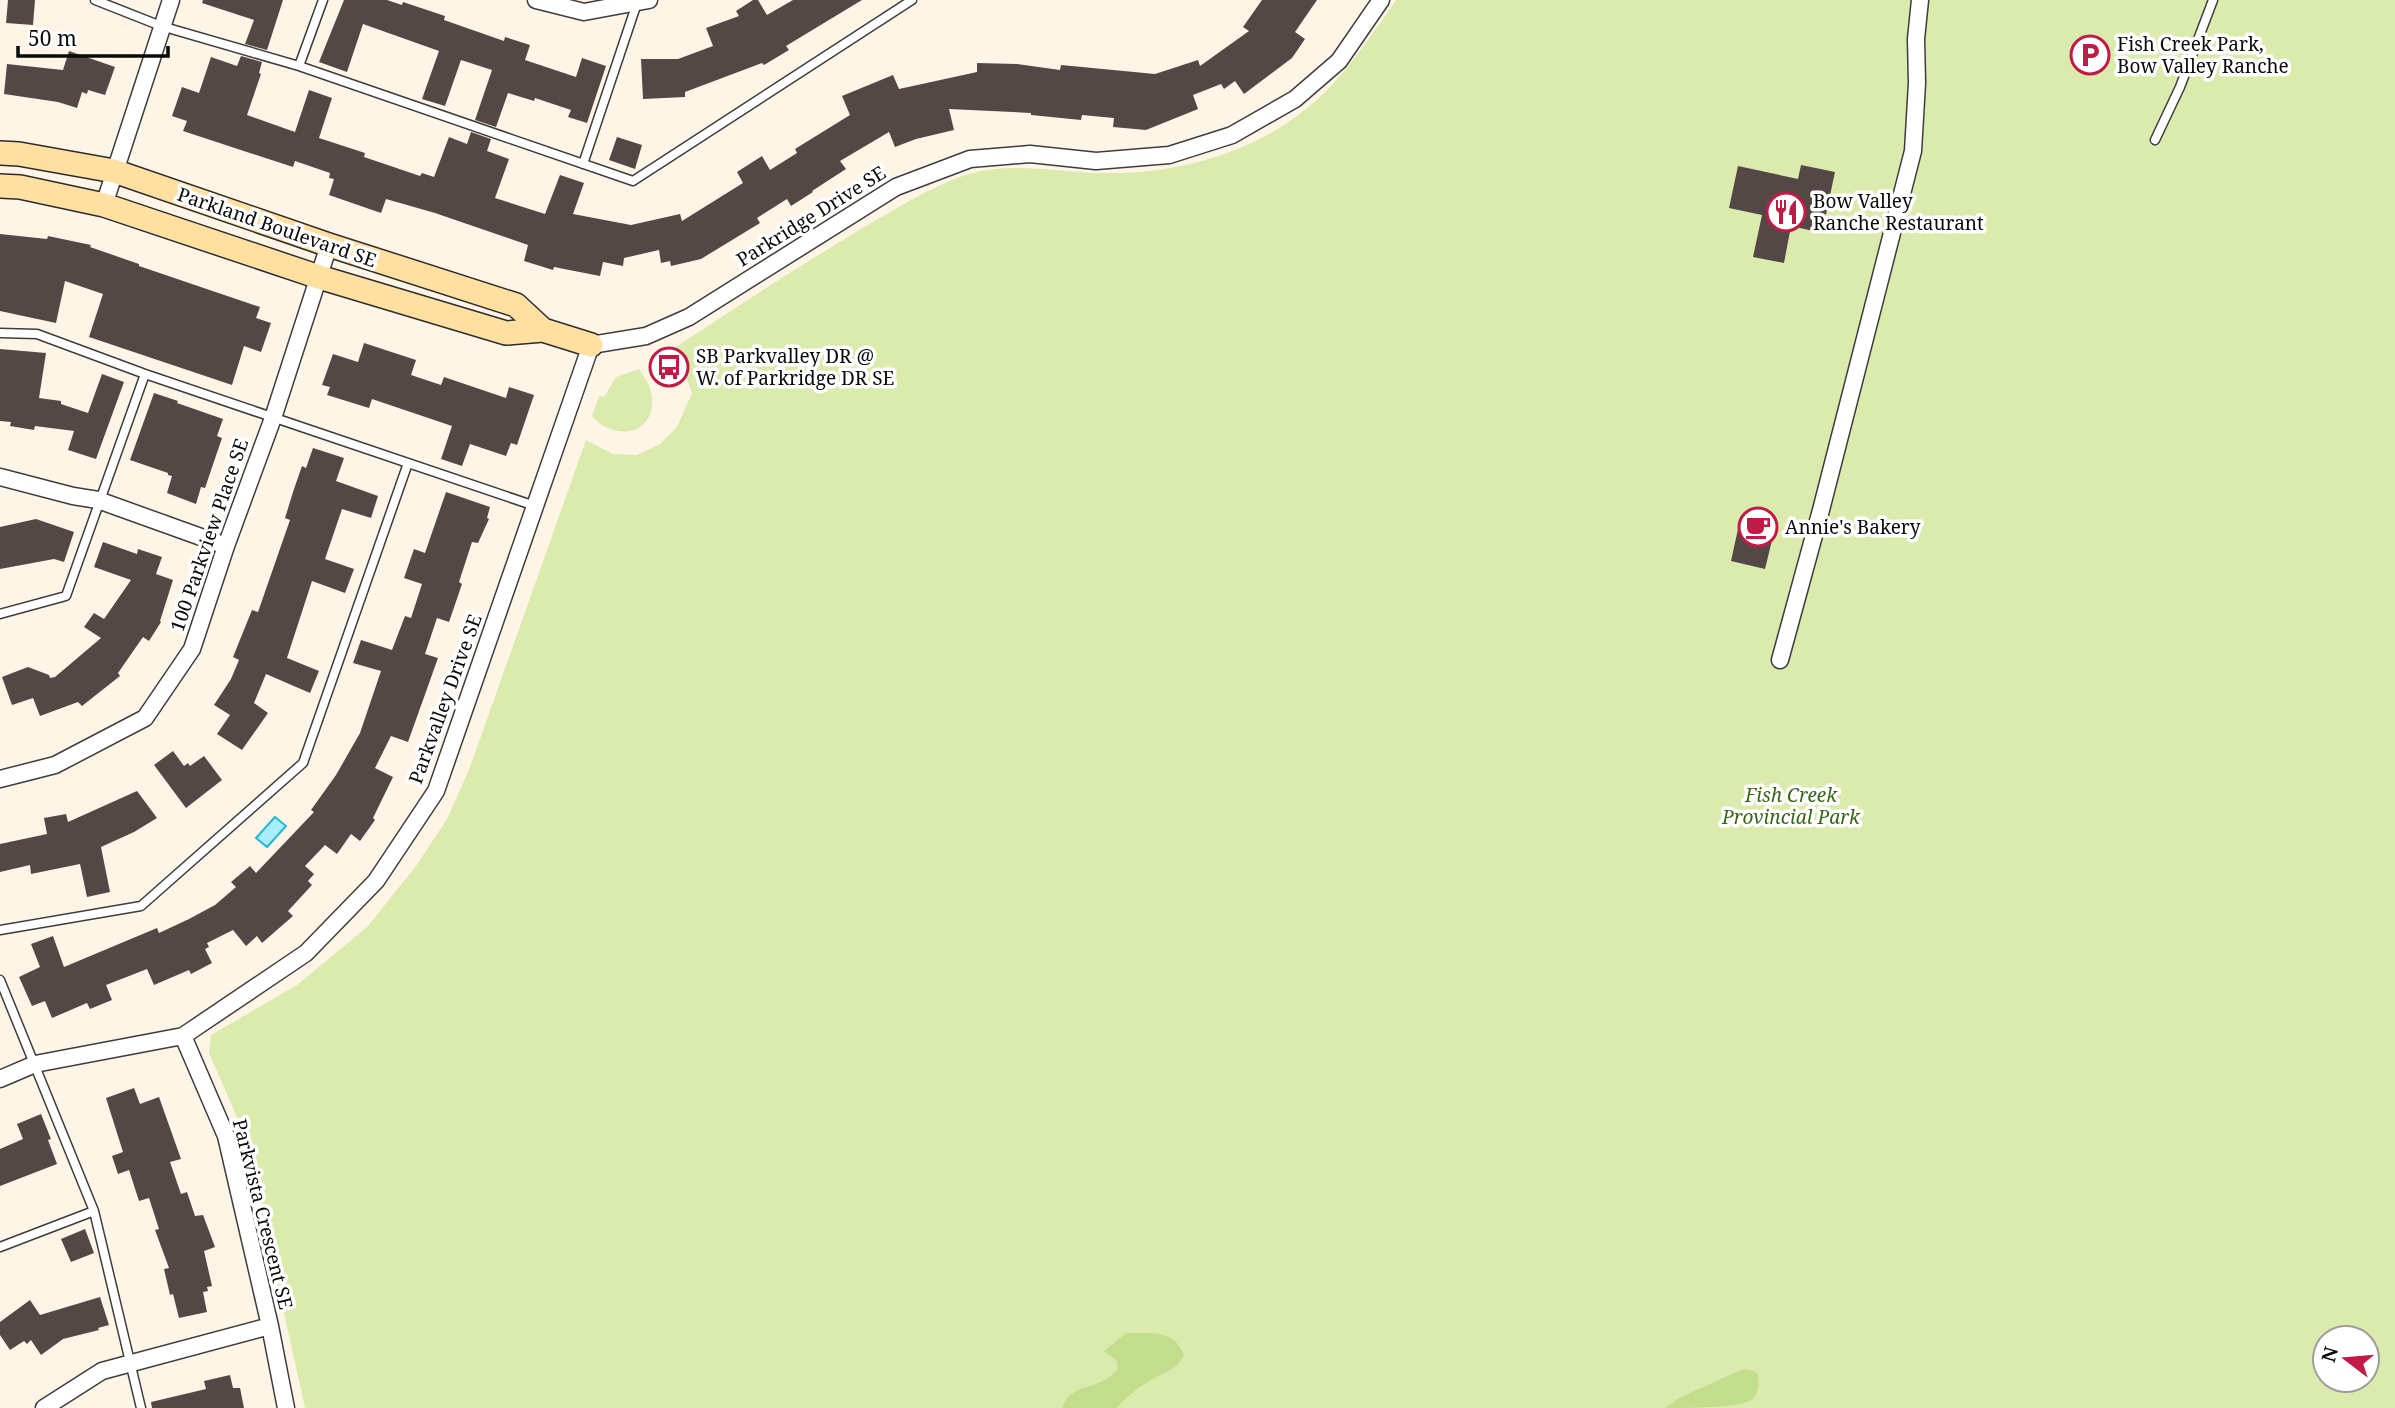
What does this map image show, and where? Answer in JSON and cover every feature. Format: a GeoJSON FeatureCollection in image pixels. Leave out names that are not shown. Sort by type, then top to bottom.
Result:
{"type":"FeatureCollection","features":[{"type":"Feature","properties":{"kind":"street"},"geometry":{"type":"LineString","coordinates":[[104,205],[171,0]]}},
{"type":"Feature","properties":{"kind":"street"},"geometry":{"type":"LineString","coordinates":[[536,0],[584,12],[642,1]]}},
{"type":"Feature","properties":{"kind":"street","name":"Parkridge Drive SE"},"geometry":{"type":"LineString","coordinates":[[592,345],[646,336],[688,317],[896,187],[970,159],[1030,154],[1096,161],[1169,155],[1232,135],[1295,99],[1339,61],[1381,0]]}},
{"type":"Feature","properties":{"kind":"street"},"geometry":{"type":"LineString","coordinates":[[1780,660],[1913,151],[1917,83],[1916,39],[1920,0]]}},
{"type":"Feature","properties":{"kind":"street","name":"Parkland Boulevard SE"},"geometry":{"type":"LineString","coordinates":[[0,153],[114,171],[329,245],[516,304],[543,330]]}},
{"type":"Feature","properties":{"kind":"street","name":"Parkland Boulevard SE"},"geometry":{"type":"LineString","coordinates":[[0,186],[20,187],[104,205],[319,277],[506,334],[543,330],[592,345]]}},
{"type":"Feature","properties":{"kind":"street","name":"100 Parkview Place SE"},"geometry":{"type":"LineString","coordinates":[[0,779],[55,765],[145,718],[192,649],[273,418],[329,245]]}},
{"type":"Feature","properties":{"kind":"street","name":"Parkvalley Drive SE"},"geometry":{"type":"LineString","coordinates":[[0,1079],[35,1064],[183,1036],[306,953],[376,881],[436,791],[592,345]]}},
{"type":"Feature","properties":{"kind":"street"},"geometry":{"type":"LineString","coordinates":[[0,477],[98,500],[226,546]]}},
{"type":"Feature","properties":{"kind":"street","name":"Parkvista Crescent SE"},"geometry":{"type":"LineString","coordinates":[[183,1036],[226,1136],[286,1408]]}},
{"type":"Feature","properties":{"kind":"street"},"geometry":{"type":"LineString","coordinates":[[44,1408],[102,1371],[270,1326]]}},
{"type":"Feature","properties":{"kind":"lane"},"geometry":{"type":"LineString","coordinates":[[94,0],[161,26],[299,66],[633,181],[912,0]]}},
{"type":"Feature","properties":{"kind":"lane"},"geometry":{"type":"LineString","coordinates":[[299,66],[323,0]]}},
{"type":"Feature","properties":{"kind":"lane"},"geometry":{"type":"LineString","coordinates":[[2155,140],[2180,87],[2213,0]]}},
{"type":"Feature","properties":{"kind":"lane"},"geometry":{"type":"LineString","coordinates":[[583,164],[642,1]]}},
{"type":"Feature","properties":{"kind":"lane"},"geometry":{"type":"LineString","coordinates":[[0,333],[37,334],[145,374],[535,506]]}},
{"type":"Feature","properties":{"kind":"lane"},"geometry":{"type":"LineString","coordinates":[[0,614],[66,596],[145,374]]}},
{"type":"Feature","properties":{"kind":"lane"},"geometry":{"type":"LineString","coordinates":[[0,930],[141,906],[303,763],[408,463]]}},
{"type":"Feature","properties":{"kind":"lane"},"geometry":{"type":"LineString","coordinates":[[0,980],[94,1211],[141,1408]]}},
{"type":"Feature","properties":{"kind":"lane"},"geometry":{"type":"LineString","coordinates":[[0,1247],[94,1211]]}},
{"type":"Feature","properties":{"kind":"green space","name":"Fish Creek Provincial Park"},"geometry":{"type":"Polygon","coordinates":[[[1396,0],[2395,0],[2395,1408],[305,1408],[244,1133],[209,1053],[211,1035],[297,985],[367,927],[416,866],[447,819],[470,767],[586,440],[613,454],[637,455],[660,444],[677,427],[692,393],[673,349],[813,258],[951,180],[982,171],[1016,168],[1131,173],[1161,170],[1219,156],[1273,132],[1298,115],[1332,85],[1396,0]]]}},
{"type":"Feature","properties":{"kind":"green space"},"geometry":{"type":"Polygon","coordinates":[[[639,369],[652,396],[651,412],[646,421],[630,431],[610,429],[600,424],[592,416],[599,396],[604,397],[616,377],[639,369]]]}},
{"type":"Feature","properties":{"kind":"green space"},"geometry":{"type":"Polygon","coordinates":[[[1126,1333],[1167,1336],[1180,1346],[1184,1355],[1175,1367],[1139,1388],[1117,1408],[1062,1408],[1073,1393],[1102,1382],[1118,1369],[1117,1361],[1104,1351],[1126,1333]]]}},
{"type":"Feature","properties":{"kind":"green space"},"geometry":{"type":"Polygon","coordinates":[[[1743,1369],[1758,1374],[1757,1391],[1752,1400],[1724,1406],[1665,1408],[1679,1398],[1743,1369]]]}},
{"type":"Feature","properties":{"kind":"water"},"geometry":{"type":"Polygon","coordinates":[[[275,817],[286,826],[267,847],[256,838],[275,817]]]}},
{"type":"Feature","properties":{"kind":"building"},"geometry":{"type":"Polygon","coordinates":[[[8,0],[35,0],[33,25],[6,23],[8,0]]]}},
{"type":"Feature","properties":{"kind":"building"},"geometry":{"type":"Polygon","coordinates":[[[203,0],[283,0],[267,50],[245,44],[254,20],[202,3],[203,0]]]}},
{"type":"Feature","properties":{"kind":"building"},"geometry":{"type":"Polygon","coordinates":[[[344,0],[387,0],[402,5],[403,2],[504,41],[505,37],[530,45],[525,60],[576,77],[582,58],[606,66],[587,123],[568,117],[571,110],[535,98],[534,101],[508,93],[496,127],[475,120],[492,70],[461,60],[445,106],[422,99],[439,51],[363,24],[347,72],[319,62],[344,0]]]}},
{"type":"Feature","properties":{"kind":"building"},"geometry":{"type":"Polygon","coordinates":[[[753,0],[758,0],[767,15],[793,0],[862,0],[786,46],[789,50],[764,65],[762,63],[685,92],[685,97],[643,99],[641,59],[678,59],[713,46],[706,28],[739,16],[736,11],[753,0]]]}},
{"type":"Feature","properties":{"kind":"building"},"geometry":{"type":"Polygon","coordinates":[[[1262,0],[1317,0],[1295,32],[1305,39],[1292,58],[1244,94],[1235,81],[1224,89],[1221,84],[1193,95],[1198,109],[1146,130],[1113,127],[1114,118],[1082,115],[1081,120],[1031,113],[949,109],[954,130],[895,147],[889,132],[840,161],[846,169],[813,192],[791,206],[787,199],[757,218],[760,223],[701,259],[671,266],[670,261],[661,263],[659,250],[624,258],[623,266],[603,262],[600,276],[554,267],[553,270],[524,261],[528,245],[435,213],[386,199],[381,213],[329,195],[334,179],[329,178],[330,173],[295,161],[293,167],[183,131],[187,121],[172,116],[182,87],[199,93],[211,57],[237,66],[241,56],[262,62],[261,74],[247,115],[295,132],[309,90],[332,98],[319,138],[365,153],[364,157],[420,176],[422,173],[434,177],[449,137],[467,144],[471,132],[491,139],[487,151],[509,159],[495,198],[545,214],[560,175],[584,183],[573,214],[631,225],[680,214],[682,221],[743,183],[737,172],[762,156],[770,170],[797,153],[795,149],[850,115],[842,96],[893,75],[899,89],[977,72],[977,63],[1017,64],[1060,70],[1061,65],[1155,74],[1198,60],[1200,66],[1249,31],[1243,27],[1262,0]]]}},
{"type":"Feature","properties":{"kind":"building"},"geometry":{"type":"Polygon","coordinates":[[[69,51],[115,67],[105,95],[88,90],[87,94],[82,92],[77,108],[58,102],[4,94],[7,64],[63,70],[69,51]]]}},
{"type":"Feature","properties":{"kind":"building"},"geometry":{"type":"Polygon","coordinates":[[[617,137],[642,145],[635,169],[609,160],[617,137]]]}},
{"type":"Feature","properties":{"kind":"building","name":"Bow Valley Ranche Restaurant"},"geometry":{"type":"Polygon","coordinates":[[[1801,165],[1835,172],[1822,233],[1791,226],[1784,263],[1753,257],[1762,215],[1729,208],[1738,166],[1798,179],[1801,165]]]}},
{"type":"Feature","properties":{"kind":"building"},"geometry":{"type":"Polygon","coordinates":[[[0,234],[47,239],[48,236],[91,245],[90,247],[139,266],[260,307],[256,318],[271,323],[261,352],[244,346],[232,385],[89,337],[103,294],[65,281],[56,323],[0,311],[0,234]]]}},
{"type":"Feature","properties":{"kind":"building"},"geometry":{"type":"Polygon","coordinates":[[[364,343],[416,360],[411,375],[441,385],[444,377],[506,398],[509,387],[534,395],[517,445],[511,443],[506,456],[470,444],[462,466],[441,459],[452,426],[372,399],[369,408],[327,395],[330,387],[322,385],[333,354],[358,362],[364,343]]]}},
{"type":"Feature","properties":{"kind":"building"},"geometry":{"type":"Polygon","coordinates":[[[0,349],[46,353],[39,398],[61,401],[61,404],[88,413],[102,374],[124,382],[96,459],[68,450],[74,431],[35,426],[34,430],[10,426],[11,422],[0,421],[0,349]]]}},
{"type":"Feature","properties":{"kind":"building"},"geometry":{"type":"Polygon","coordinates":[[[154,393],[223,419],[217,436],[222,438],[205,488],[201,487],[196,504],[167,493],[172,476],[168,473],[130,460],[154,393]]]}},
{"type":"Feature","properties":{"kind":"building"},"geometry":{"type":"Polygon","coordinates":[[[313,448],[344,458],[336,481],[378,496],[371,518],[342,509],[325,559],[354,569],[345,593],[312,581],[287,658],[319,671],[310,693],[266,674],[254,703],[268,713],[242,750],[217,734],[230,715],[214,705],[231,679],[239,660],[233,657],[252,610],[258,612],[290,520],[285,518],[294,489],[302,466],[306,468],[313,448]]]}},
{"type":"Feature","properties":{"kind":"building"},"geometry":{"type":"Polygon","coordinates":[[[446,492],[490,507],[489,519],[478,543],[472,542],[449,622],[437,618],[425,654],[438,658],[408,742],[391,736],[375,768],[393,777],[373,818],[375,820],[360,841],[351,834],[337,854],[325,845],[305,866],[314,874],[308,881],[312,885],[288,911],[293,916],[262,943],[257,936],[246,946],[233,930],[207,943],[209,947],[205,949],[212,963],[191,974],[189,970],[154,985],[147,969],[106,985],[112,1000],[90,1009],[87,1003],[52,1018],[45,1001],[32,1006],[19,977],[40,967],[31,944],[53,936],[64,967],[157,928],[159,933],[215,905],[236,887],[231,882],[250,866],[256,873],[314,812],[311,810],[336,775],[360,733],[381,671],[353,663],[361,640],[392,650],[405,616],[411,618],[422,584],[404,578],[414,549],[425,553],[446,492]]]}},
{"type":"Feature","properties":{"kind":"building"},"geometry":{"type":"Polygon","coordinates":[[[36,519],[74,532],[64,562],[54,559],[0,569],[0,527],[36,519]]]}},
{"type":"Feature","properties":{"kind":"building"},"geometry":{"type":"Polygon","coordinates":[[[1740,520],[1775,528],[1765,569],[1731,561],[1740,520]]]}},
{"type":"Feature","properties":{"kind":"building"},"geometry":{"type":"Polygon","coordinates":[[[103,542],[137,554],[138,549],[162,557],[156,574],[173,580],[161,622],[149,641],[143,637],[118,673],[120,676],[82,706],[78,702],[40,716],[33,698],[12,705],[2,677],[28,667],[49,675],[50,678],[55,677],[101,638],[84,627],[94,613],[104,619],[131,580],[94,567],[103,542]]]}},
{"type":"Feature","properties":{"kind":"building"},"geometry":{"type":"Polygon","coordinates":[[[173,751],[184,766],[188,763],[190,766],[204,756],[222,780],[186,808],[154,765],[173,751]]]}},
{"type":"Feature","properties":{"kind":"building"},"geometry":{"type":"Polygon","coordinates":[[[137,791],[157,818],[101,847],[110,892],[87,897],[80,864],[31,874],[30,865],[0,872],[0,844],[47,834],[44,818],[66,814],[68,822],[137,791]]]}},
{"type":"Feature","properties":{"kind":"building"},"geometry":{"type":"Polygon","coordinates":[[[134,1088],[140,1104],[159,1097],[181,1159],[170,1162],[181,1194],[187,1192],[195,1216],[203,1215],[215,1247],[204,1251],[212,1286],[203,1292],[207,1312],[179,1318],[173,1294],[170,1295],[164,1269],[169,1268],[155,1230],[159,1229],[149,1198],[139,1201],[129,1170],[118,1174],[112,1156],[123,1152],[106,1098],[134,1088]]]}},
{"type":"Feature","properties":{"kind":"building"},"geometry":{"type":"Polygon","coordinates":[[[41,1114],[57,1164],[0,1186],[0,1149],[23,1139],[17,1124],[41,1114]]]}},
{"type":"Feature","properties":{"kind":"building"},"geometry":{"type":"Polygon","coordinates":[[[85,1229],[94,1253],[71,1262],[61,1239],[85,1229]]]}},
{"type":"Feature","properties":{"kind":"building"},"geometry":{"type":"Polygon","coordinates":[[[100,1297],[109,1325],[63,1339],[41,1355],[31,1340],[27,1344],[24,1341],[10,1350],[0,1335],[0,1322],[30,1300],[40,1315],[100,1297]]]}},
{"type":"Feature","properties":{"kind":"building"},"geometry":{"type":"Polygon","coordinates":[[[230,1375],[233,1388],[240,1388],[244,1408],[152,1408],[151,1402],[206,1389],[204,1381],[230,1375]]]}},
{"type":"Feature","properties":{"kind":"place","name":"Fish Creek Park, Bow Valley Ranche"},"geometry":{"type":"Point","coordinates":[2090,55]}},
{"type":"Feature","properties":{"kind":"place","name":"Bow Valley Ranche Restaurant"},"geometry":{"type":"Point","coordinates":[1786,212]}},
{"type":"Feature","properties":{"kind":"place","name":"SB Parkvalley DR @ W. of Parkridge DR SE"},"geometry":{"type":"Point","coordinates":[669,367]}},
{"type":"Feature","properties":{"kind":"place","name":"Annie's Bakery"},"geometry":{"type":"Point","coordinates":[1758,527]}}]}
